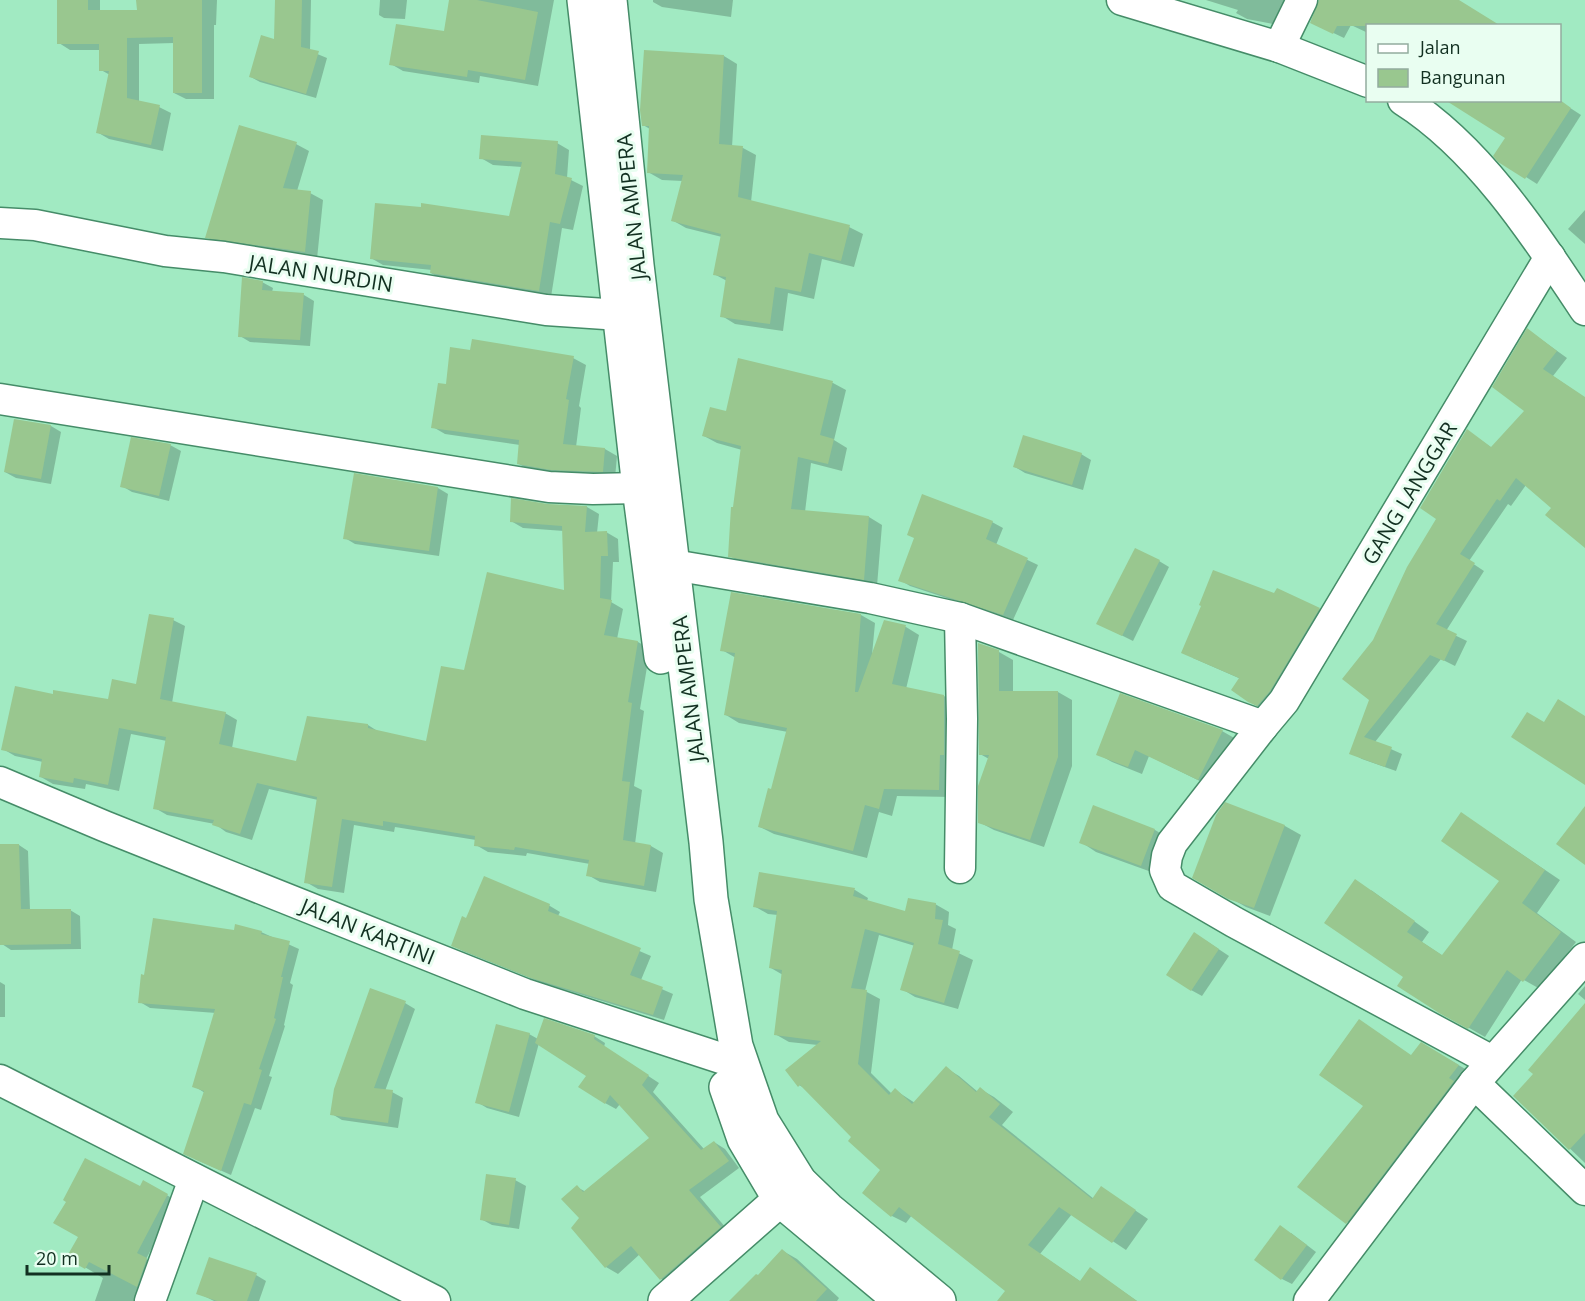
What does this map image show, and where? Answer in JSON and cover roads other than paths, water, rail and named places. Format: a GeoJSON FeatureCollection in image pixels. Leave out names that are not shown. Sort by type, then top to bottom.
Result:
{"type":"FeatureCollection","features":[{"type":"Feature","properties":{"kind":"main road","name":"JALAN AMPERA"},"geometry":{"type":"LineString","coordinates":[[584,0],[673,565],[711,899],[732,1025],[729,1061]]}},
{"type":"Feature","properties":{"kind":"main road","name":"JALAN AMPERA"},"geometry":{"type":"LineString","coordinates":[[610,0],[632,315],[639,488],[679,791],[694,931],[705,1002],[729,1061],[762,1121],[790,1191],[901,1301]]}},
{"type":"Feature","properties":{"kind":"main road","name":"JALAN AMPERA"},"geometry":{"type":"LineString","coordinates":[[790,1191],[828,1209],[939,1301]]}},
{"type":"Feature","properties":{"kind":"main road"},"geometry":{"type":"LineString","coordinates":[[665,1301],[790,1191]]}},
{"type":"Feature","properties":{"kind":"street"},"geometry":{"type":"LineString","coordinates":[[1122,0],[1279,47],[1366,81]]}},
{"type":"Feature","properties":{"kind":"street"},"geometry":{"type":"LineString","coordinates":[[1279,47],[1302,0]]}},
{"type":"Feature","properties":{"kind":"street"},"geometry":{"type":"LineString","coordinates":[[1406,102],[1423,113],[1466,150],[1550,257],[1585,310]]}},
{"type":"Feature","properties":{"kind":"street","name":"JALAN NURDIN"},"geometry":{"type":"LineString","coordinates":[[0,223],[35,225],[165,251],[224,257],[546,310],[632,315]]}},
{"type":"Feature","properties":{"kind":"street","name":"GANG LANGGAR"},"geometry":{"type":"LineString","coordinates":[[1550,257],[1284,701],[1172,843],[1165,870],[1172,886],[1483,1072],[1585,1190]]}},
{"type":"Feature","properties":{"kind":"street"},"geometry":{"type":"LineString","coordinates":[[0,399],[549,487],[639,488]]}},
{"type":"Feature","properties":{"kind":"street"},"geometry":{"type":"LineString","coordinates":[[673,565],[870,598],[960,618],[1263,726]]}},
{"type":"Feature","properties":{"kind":"street"},"geometry":{"type":"LineString","coordinates":[[960,618],[962,719],[960,868]]}},
{"type":"Feature","properties":{"kind":"street","name":"JALAN KARTINI"},"geometry":{"type":"LineString","coordinates":[[0,782],[104,826],[525,994],[729,1061]]}},
{"type":"Feature","properties":{"kind":"street"},"geometry":{"type":"LineString","coordinates":[[1308,1301],[1483,1072],[1585,958]]}},
{"type":"Feature","properties":{"kind":"street"},"geometry":{"type":"LineString","coordinates":[[0,1080],[435,1301]]}},
{"type":"Feature","properties":{"kind":"street"},"geometry":{"type":"LineString","coordinates":[[150,1301],[194,1179]]}}]}
